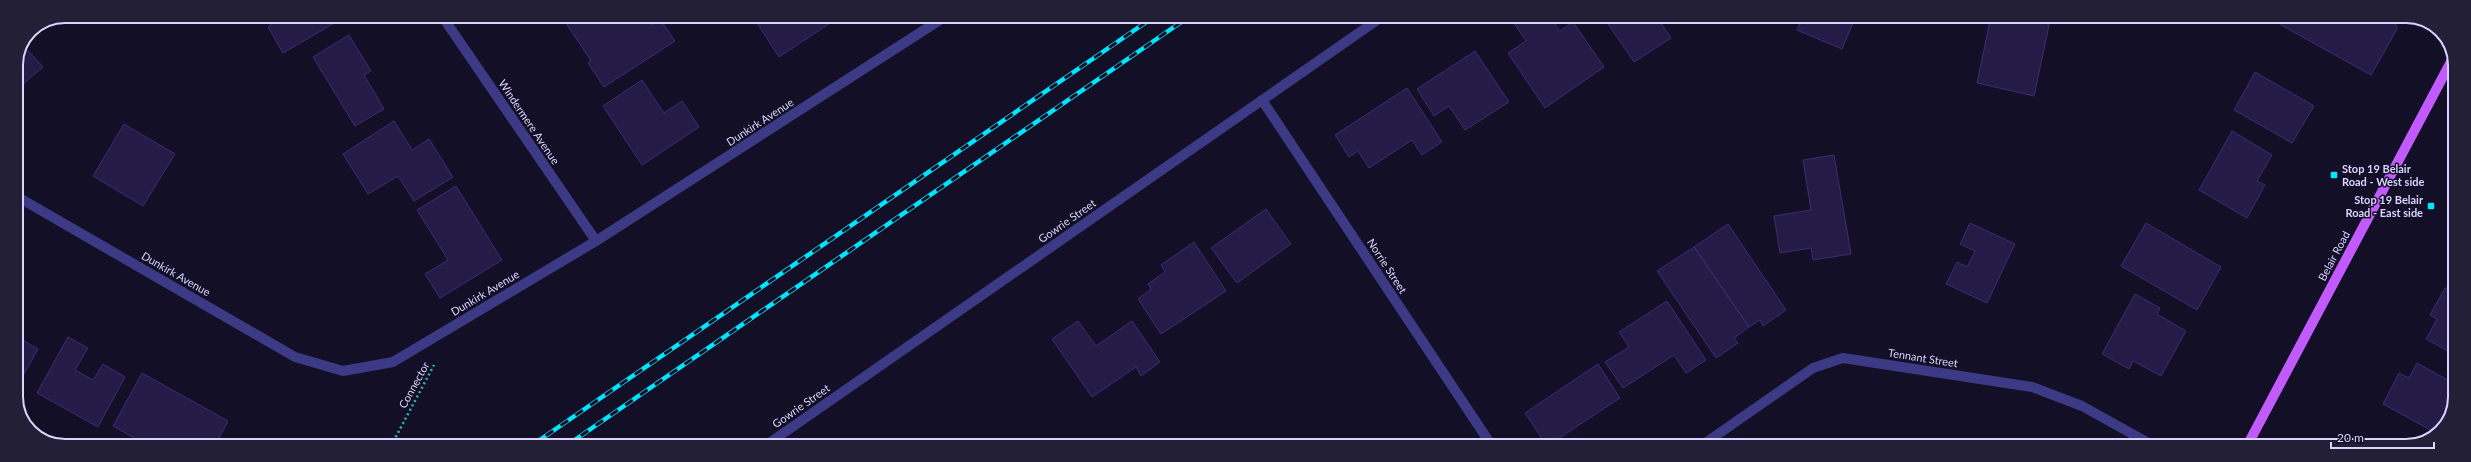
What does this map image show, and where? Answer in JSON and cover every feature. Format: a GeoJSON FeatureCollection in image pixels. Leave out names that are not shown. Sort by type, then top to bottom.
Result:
{"type":"FeatureCollection","features":[{"type":"Feature","properties":{"kind":"main road","name":"Belair Road"},"geometry":{"type":"LineString","coordinates":[[2251,439],[2448,67]]}},
{"type":"Feature","properties":{"kind":"street","name":"Windermere Avenue"},"geometry":{"type":"LineString","coordinates":[[447,23],[596,241]]}},
{"type":"Feature","properties":{"kind":"street","name":"Dunkirk Avenue"},"geometry":{"type":"LineString","coordinates":[[23,200],[295,357],[344,371],[393,362],[596,241],[935,23]]}},
{"type":"Feature","properties":{"kind":"street","name":"Gowrie Street"},"geometry":{"type":"LineString","coordinates":[[775,439],[1373,23]]}},
{"type":"Feature","properties":{"kind":"street","name":"Norrie Street"},"geometry":{"type":"LineString","coordinates":[[1262,100],[1487,439]]}},
{"type":"Feature","properties":{"kind":"street","name":"Tennant Street"},"geometry":{"type":"LineString","coordinates":[[1711,439],[1813,368],[1843,358],[2032,387],[2082,406],[2141,439]]}},
{"type":"Feature","properties":{"kind":"path","name":"Connector"},"geometry":{"type":"LineString","coordinates":[[395,439],[429,378],[446,330]]}},
{"type":"Feature","properties":{"kind":"building"},"geometry":{"type":"Polygon","coordinates":[[[274,23],[334,23],[283,53],[268,27],[274,23]]]}},
{"type":"Feature","properties":{"kind":"building"},"geometry":{"type":"Polygon","coordinates":[[[566,23],[651,23],[652,25],[655,23],[663,23],[675,41],[604,87],[588,63],[591,61],[566,23]]]}},
{"type":"Feature","properties":{"kind":"building"},"geometry":{"type":"Polygon","coordinates":[[[757,23],[830,23],[779,57],[757,23]]]}},
{"type":"Feature","properties":{"kind":"building"},"geometry":{"type":"Polygon","coordinates":[[[1514,23],[1554,23],[1560,31],[1574,23],[1604,67],[1545,108],[1508,53],[1526,41],[1514,23]]]}},
{"type":"Feature","properties":{"kind":"building"},"geometry":{"type":"Polygon","coordinates":[[[1607,23],[1661,23],[1671,38],[1634,62],[1607,23]]]}},
{"type":"Feature","properties":{"kind":"building"},"geometry":{"type":"Polygon","coordinates":[[[1800,23],[1853,23],[1842,49],[1797,30],[1800,23]]]}},
{"type":"Feature","properties":{"kind":"building"},"geometry":{"type":"Polygon","coordinates":[[[1990,23],[2050,23],[2034,96],[1977,83],[1990,23]]]}},
{"type":"Feature","properties":{"kind":"building"},"geometry":{"type":"Polygon","coordinates":[[[2282,23],[2396,23],[2397,29],[2371,75],[2281,25],[2282,23]]]}},
{"type":"Feature","properties":{"kind":"building"},"geometry":{"type":"Polygon","coordinates":[[[349,35],[371,71],[364,75],[384,109],[355,126],[313,57],[349,35]]]}},
{"type":"Feature","properties":{"kind":"building"},"geometry":{"type":"Polygon","coordinates":[[[26,48],[43,67],[23,84],[23,65],[26,48]]]}},
{"type":"Feature","properties":{"kind":"building"},"geometry":{"type":"Polygon","coordinates":[[[1475,51],[1509,102],[1465,130],[1449,106],[1434,116],[1417,89],[1475,51]]]}},
{"type":"Feature","properties":{"kind":"building"},"geometry":{"type":"Polygon","coordinates":[[[2255,72],[2314,106],[2292,143],[2234,110],[2255,72]]]}},
{"type":"Feature","properties":{"kind":"building"},"geometry":{"type":"Polygon","coordinates":[[[642,80],[664,113],[682,101],[699,127],[642,165],[603,106],[642,80]]]}},
{"type":"Feature","properties":{"kind":"building"},"geometry":{"type":"Polygon","coordinates":[[[1407,88],[1442,142],[1422,155],[1412,140],[1369,168],[1358,151],[1349,157],[1335,135],[1407,88]]]}},
{"type":"Feature","properties":{"kind":"building"},"geometry":{"type":"Polygon","coordinates":[[[394,121],[412,150],[429,139],[453,177],[414,201],[398,176],[368,194],[343,154],[394,121]]]}},
{"type":"Feature","properties":{"kind":"building"},"geometry":{"type":"Polygon","coordinates":[[[124,124],[175,154],[143,206],[93,176],[124,124]]]}},
{"type":"Feature","properties":{"kind":"building"},"geometry":{"type":"Polygon","coordinates":[[[2232,131],[2272,155],[2257,181],[2265,185],[2247,218],[2199,190],[2232,131]]]}},
{"type":"Feature","properties":{"kind":"building"},"geometry":{"type":"Polygon","coordinates":[[[1834,155],[1851,254],[1813,260],[1811,248],[1780,253],[1774,216],[1811,210],[1803,160],[1834,155]]]}},
{"type":"Feature","properties":{"kind":"building"},"geometry":{"type":"Polygon","coordinates":[[[456,186],[502,260],[440,298],[425,274],[448,260],[417,210],[456,186]]]}},
{"type":"Feature","properties":{"kind":"building"},"geometry":{"type":"Polygon","coordinates":[[[1266,209],[1291,244],[1237,283],[1211,248],[1266,209]]]}},
{"type":"Feature","properties":{"kind":"building"},"geometry":{"type":"Polygon","coordinates":[[[1970,223],[2015,244],[1987,303],[1946,284],[1957,262],[1967,267],[1975,251],[1960,244],[1970,223]]]}},
{"type":"Feature","properties":{"kind":"building"},"geometry":{"type":"Polygon","coordinates":[[[2146,223],[2221,267],[2197,310],[2121,266],[2146,223]]]}},
{"type":"Feature","properties":{"kind":"building"},"geometry":{"type":"Polygon","coordinates":[[[1728,224],[1786,310],[1763,326],[1760,320],[1749,327],[1694,247],[1728,224]]]}},
{"type":"Feature","properties":{"kind":"building"},"geometry":{"type":"Polygon","coordinates":[[[1194,242],[1226,291],[1161,334],[1138,299],[1151,289],[1148,284],[1165,272],[1161,265],[1194,242]]]}},
{"type":"Feature","properties":{"kind":"building"},"geometry":{"type":"Polygon","coordinates":[[[1694,247],[1749,327],[1734,338],[1738,343],[1716,358],[1657,271],[1694,247]]]}},
{"type":"Feature","properties":{"kind":"building"},"geometry":{"type":"Polygon","coordinates":[[[2445,288],[2448,289],[2448,351],[2426,339],[2437,319],[2430,315],[2445,288]]]}},
{"type":"Feature","properties":{"kind":"building"},"geometry":{"type":"Polygon","coordinates":[[[2135,294],[2160,308],[2157,314],[2186,331],[2161,376],[2133,361],[2129,369],[2102,354],[2135,294]]]}},
{"type":"Feature","properties":{"kind":"building"},"geometry":{"type":"Polygon","coordinates":[[[1667,301],[1706,360],[1686,373],[1674,355],[1623,388],[1605,362],[1629,347],[1619,332],[1667,301]]]}},
{"type":"Feature","properties":{"kind":"building"},"geometry":{"type":"Polygon","coordinates":[[[1078,321],[1096,346],[1132,321],[1160,362],[1141,376],[1136,367],[1092,397],[1052,339],[1078,321]]]}},
{"type":"Feature","properties":{"kind":"building"},"geometry":{"type":"Polygon","coordinates":[[[68,337],[88,348],[75,370],[93,380],[103,364],[125,377],[98,427],[37,393],[68,337]]]}},
{"type":"Feature","properties":{"kind":"building"},"geometry":{"type":"Polygon","coordinates":[[[23,340],[38,349],[23,376],[23,340]]]}},
{"type":"Feature","properties":{"kind":"building"},"geometry":{"type":"Polygon","coordinates":[[[2417,363],[2448,380],[2448,403],[2446,411],[2439,423],[2431,430],[2383,404],[2399,373],[2409,378],[2417,363]]]}},
{"type":"Feature","properties":{"kind":"building"},"geometry":{"type":"Polygon","coordinates":[[[1598,364],[1620,398],[1558,439],[1542,439],[1525,413],[1598,364]]]}},
{"type":"Feature","properties":{"kind":"building"},"geometry":{"type":"Polygon","coordinates":[[[142,373],[228,421],[219,439],[136,439],[113,426],[142,373]]]}},
{"type":"Feature","properties":{"kind":"railway"},"geometry":{"type":"LineString","coordinates":[[541,439],[1145,23]]}},
{"type":"Feature","properties":{"kind":"railway"},"geometry":{"type":"LineString","coordinates":[[576,439],[1180,23]]}},
{"type":"Feature","properties":{"kind":"place","name":"Stop 19 Belair Road - West side"},"geometry":{"type":"Point","coordinates":[2334,175]}},
{"type":"Feature","properties":{"kind":"place","name":"Stop 19 Belair Road - East side"},"geometry":{"type":"Point","coordinates":[2431,206]}}]}
